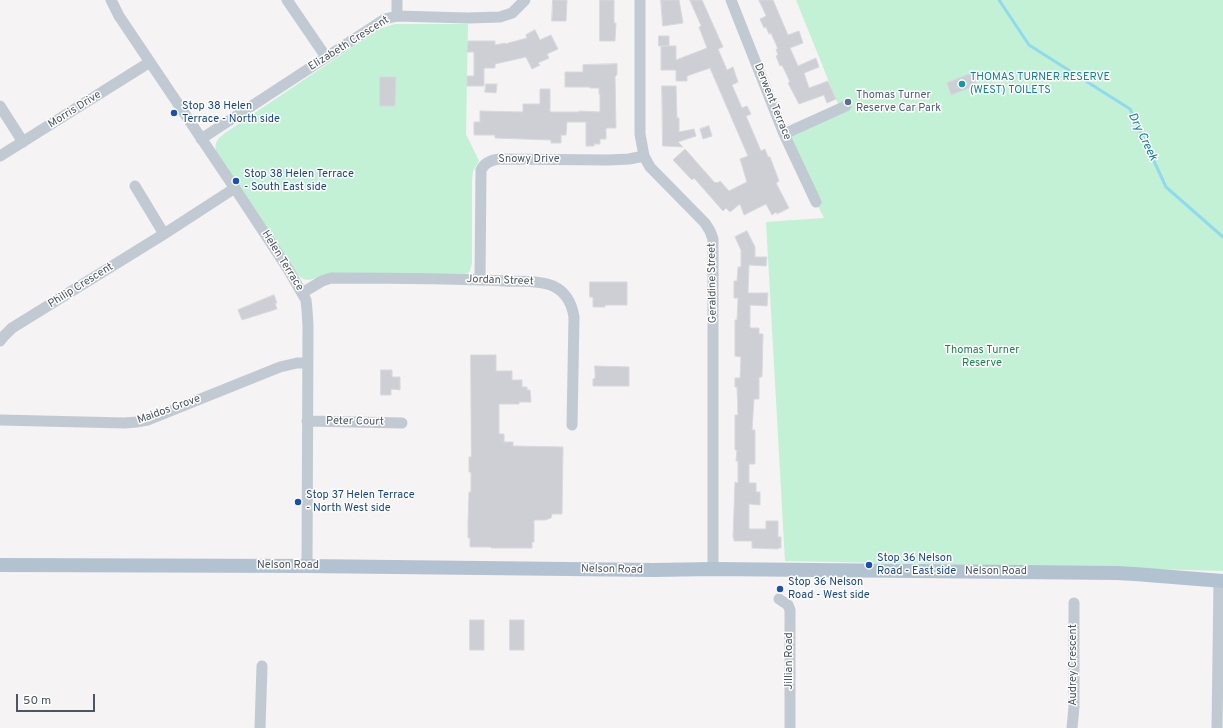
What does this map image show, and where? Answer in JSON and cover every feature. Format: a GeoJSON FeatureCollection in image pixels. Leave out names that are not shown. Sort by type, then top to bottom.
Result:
{"type":"FeatureCollection","features":[{"type":"Feature","properties":{"kind":"main road","name":"Nelson Road"},"geometry":{"type":"LineString","coordinates":[[0,565],[307,566],[654,570],[713,569],[1135,574],[1221,581]]}},
{"type":"Feature","properties":{"kind":"street","name":"Helen Terrace"},"geometry":{"type":"LineString","coordinates":[[110,0],[119,16],[280,256],[306,300],[307,566]]}},
{"type":"Feature","properties":{"kind":"street"},"geometry":{"type":"LineString","coordinates":[[287,0],[326,57]]}},
{"type":"Feature","properties":{"kind":"street"},"geometry":{"type":"LineString","coordinates":[[397,0],[397,16]]}},
{"type":"Feature","properties":{"kind":"street","name":"Elizabeth Crescent"},"geometry":{"type":"LineString","coordinates":[[201,139],[326,57],[389,18],[397,16],[489,18],[505,16],[515,10],[525,0]]}},
{"type":"Feature","properties":{"kind":"street","name":"Geraldine Street"},"geometry":{"type":"LineString","coordinates":[[640,0],[640,134],[644,156],[647,163],[705,223],[713,238],[713,569]]}},
{"type":"Feature","properties":{"kind":"street","name":"Derwent Terrace"},"geometry":{"type":"LineString","coordinates":[[731,0],[784,134],[816,202]]}},
{"type":"Feature","properties":{"kind":"street","name":"Morris Drive"},"geometry":{"type":"LineString","coordinates":[[0,156],[150,62]]}},
{"type":"Feature","properties":{"kind":"street"},"geometry":{"type":"LineString","coordinates":[[0,106],[23,142]]}},
{"type":"Feature","properties":{"kind":"street"},"geometry":{"type":"LineString","coordinates":[[784,134],[846,106]]}},
{"type":"Feature","properties":{"kind":"street","name":"Snowy Drive"},"geometry":{"type":"LineString","coordinates":[[480,280],[482,167],[492,160],[499,159],[608,160],[644,156]]}},
{"type":"Feature","properties":{"kind":"street"},"geometry":{"type":"LineString","coordinates":[[134,186],[164,234]]}},
{"type":"Feature","properties":{"kind":"street","name":"Philip Crescent"},"geometry":{"type":"LineString","coordinates":[[0,341],[12,328],[164,234],[235,188]]}},
{"type":"Feature","properties":{"kind":"street","name":"Jordan Street"},"geometry":{"type":"LineString","coordinates":[[302,293],[322,280],[332,278],[480,280],[547,284],[559,289],[566,295],[572,308],[574,322],[572,425]]}},
{"type":"Feature","properties":{"kind":"street","name":"Maidos Grove"},"geometry":{"type":"LineString","coordinates":[[0,420],[125,424],[148,420],[280,367],[290,364],[307,363]]}},
{"type":"Feature","properties":{"kind":"street","name":"Peter Court"},"geometry":{"type":"LineString","coordinates":[[307,421],[402,423]]}},
{"type":"Feature","properties":{"kind":"street"},"geometry":{"type":"LineString","coordinates":[[1217,728],[1221,581]]}},
{"type":"Feature","properties":{"kind":"street","name":"Jillian Road"},"geometry":{"type":"LineString","coordinates":[[779,599],[788,605],[790,610],[790,728]]}},
{"type":"Feature","properties":{"kind":"street","name":"Audrey Crescent"},"geometry":{"type":"LineString","coordinates":[[1072,728],[1074,713],[1074,603]]}},
{"type":"Feature","properties":{"kind":"street"},"geometry":{"type":"LineString","coordinates":[[260,728],[262,666]]}},
{"type":"Feature","properties":{"kind":"green space","name":"Thomas Turner Reserve"},"geometry":{"type":"Polygon","coordinates":[[[796,0],[1223,0],[1223,571],[785,561],[766,222],[824,218],[784,134],[838,104],[796,0]]]}},
{"type":"Feature","properties":{"kind":"green space"},"geometry":{"type":"Polygon","coordinates":[[[395,24],[468,24],[466,134],[479,161],[473,171],[472,180],[472,263],[470,271],[466,275],[323,276],[306,280],[299,276],[289,262],[216,152],[215,146],[218,139],[225,133],[378,30],[395,24]]]}},
{"type":"Feature","properties":{"kind":"building"},"geometry":{"type":"Polygon","coordinates":[[[553,0],[567,0],[566,21],[552,21],[553,0]]]}},
{"type":"Feature","properties":{"kind":"building"},"geometry":{"type":"Polygon","coordinates":[[[600,0],[614,0],[614,23],[616,23],[615,41],[600,41],[600,0]]]}},
{"type":"Feature","properties":{"kind":"building"},"geometry":{"type":"Polygon","coordinates":[[[661,0],[679,0],[683,23],[663,26],[661,0]]]}},
{"type":"Feature","properties":{"kind":"building"},"geometry":{"type":"Polygon","coordinates":[[[690,0],[702,0],[723,47],[718,49],[727,70],[733,67],[738,82],[732,85],[742,108],[747,106],[751,114],[746,116],[761,151],[765,149],[768,157],[770,157],[779,181],[776,183],[789,208],[777,214],[776,212],[772,215],[766,204],[744,215],[740,204],[730,212],[726,208],[723,211],[694,178],[692,180],[673,160],[685,149],[715,183],[720,181],[729,191],[747,182],[740,159],[748,156],[710,68],[687,76],[687,81],[676,81],[676,70],[661,70],[661,46],[676,46],[676,60],[707,48],[699,27],[701,26],[690,0]]]}},
{"type":"Feature","properties":{"kind":"building"},"geometry":{"type":"Polygon","coordinates":[[[759,0],[773,0],[788,35],[799,31],[803,43],[790,48],[798,66],[816,58],[819,67],[804,73],[809,88],[828,81],[836,99],[827,103],[824,95],[799,104],[788,83],[790,82],[782,65],[780,66],[776,56],[778,55],[776,49],[778,49],[771,33],[769,34],[766,27],[764,28],[760,19],[766,16],[759,0]]]}},
{"type":"Feature","properties":{"kind":"building"},"geometry":{"type":"Polygon","coordinates":[[[535,30],[540,40],[551,35],[558,49],[547,54],[549,58],[538,63],[540,65],[532,69],[526,57],[495,64],[495,68],[484,68],[484,86],[467,86],[467,76],[474,76],[474,52],[467,52],[468,41],[495,41],[495,45],[505,44],[527,38],[526,35],[535,30]]]}},
{"type":"Feature","properties":{"kind":"building"},"geometry":{"type":"Polygon","coordinates":[[[659,36],[669,36],[669,46],[659,46],[659,36]]]}},
{"type":"Feature","properties":{"kind":"building"},"geometry":{"type":"Polygon","coordinates":[[[617,64],[617,74],[615,76],[616,128],[606,128],[606,139],[600,139],[600,144],[586,146],[586,122],[567,122],[566,135],[561,135],[561,143],[551,143],[551,140],[495,138],[495,135],[474,135],[474,122],[480,122],[480,111],[523,112],[523,104],[540,104],[540,89],[550,89],[550,112],[600,112],[599,88],[565,87],[565,72],[583,72],[583,65],[617,64]]]}},
{"type":"Feature","properties":{"kind":"building","name":"THOMAS TURNER RESERVE (WEST) TOILETS"},"geometry":{"type":"Polygon","coordinates":[[[972,73],[977,85],[951,95],[947,83],[972,73]]]}},
{"type":"Feature","properties":{"kind":"building"},"geometry":{"type":"Polygon","coordinates":[[[380,77],[396,77],[395,106],[380,106],[380,77]]]}},
{"type":"Feature","properties":{"kind":"building"},"geometry":{"type":"Polygon","coordinates":[[[486,84],[497,84],[496,93],[485,92],[486,84]]]}},
{"type":"Feature","properties":{"kind":"building"},"geometry":{"type":"Polygon","coordinates":[[[662,86],[676,86],[679,132],[694,129],[696,136],[678,142],[683,147],[663,146],[662,86]]]}},
{"type":"Feature","properties":{"kind":"building"},"geometry":{"type":"Polygon","coordinates":[[[709,126],[712,136],[703,139],[700,129],[709,126]]]}},
{"type":"Feature","properties":{"kind":"building"},"geometry":{"type":"Polygon","coordinates":[[[747,231],[755,247],[755,257],[767,257],[766,266],[749,265],[748,293],[768,293],[767,306],[750,305],[750,328],[759,328],[759,334],[763,334],[762,377],[759,377],[759,399],[754,399],[752,430],[755,430],[755,464],[749,464],[749,483],[756,483],[756,492],[760,492],[760,505],[749,504],[749,529],[766,529],[766,521],[778,521],[778,537],[781,537],[781,548],[778,549],[752,548],[752,541],[734,541],[733,538],[735,482],[738,483],[738,461],[736,461],[737,450],[735,450],[735,415],[738,415],[737,387],[735,387],[735,378],[740,378],[741,357],[735,356],[735,320],[737,320],[738,298],[734,298],[734,281],[737,281],[738,267],[741,267],[741,250],[735,237],[747,231]]]}},
{"type":"Feature","properties":{"kind":"building"},"geometry":{"type":"Polygon","coordinates":[[[590,282],[627,282],[627,305],[605,305],[605,307],[593,307],[593,297],[590,297],[590,282]]]}},
{"type":"Feature","properties":{"kind":"building"},"geometry":{"type":"Polygon","coordinates":[[[274,295],[277,303],[275,303],[277,309],[242,320],[238,310],[274,295]]]}},
{"type":"Feature","properties":{"kind":"building"},"geometry":{"type":"Polygon","coordinates":[[[471,355],[496,355],[496,371],[512,371],[512,380],[522,380],[522,387],[527,387],[527,390],[530,390],[531,402],[519,402],[519,404],[499,404],[499,434],[504,434],[504,442],[513,442],[513,446],[563,447],[562,514],[552,514],[551,518],[545,520],[534,520],[534,542],[532,542],[532,548],[470,547],[470,538],[468,538],[468,523],[469,492],[471,492],[469,457],[471,457],[471,355]]]}},
{"type":"Feature","properties":{"kind":"building"},"geometry":{"type":"Polygon","coordinates":[[[595,366],[629,367],[629,386],[593,386],[595,366]]]}},
{"type":"Feature","properties":{"kind":"building"},"geometry":{"type":"Polygon","coordinates":[[[381,370],[392,370],[392,377],[400,377],[400,390],[391,389],[391,395],[381,395],[381,370]]]}},
{"type":"Feature","properties":{"kind":"building"},"geometry":{"type":"Polygon","coordinates":[[[470,620],[484,620],[484,650],[470,650],[470,620]]]}},
{"type":"Feature","properties":{"kind":"building"},"geometry":{"type":"Polygon","coordinates":[[[510,620],[524,620],[524,650],[510,650],[510,620]]]}},
{"type":"Feature","properties":{"kind":"waterway","name":"Dry Creek"},"geometry":{"type":"LineString","coordinates":[[999,0],[1029,45],[1130,109],[1166,187],[1223,237]]}},
{"type":"Feature","properties":{"kind":"place","name":"THOMAS TURNER RESERVE (WEST) TOILETS"},"geometry":{"type":"Point","coordinates":[962,84]}},
{"type":"Feature","properties":{"kind":"place","name":"Thomas Turner Reserve Car Park"},"geometry":{"type":"Point","coordinates":[848,102]}},
{"type":"Feature","properties":{"kind":"place","name":"Stop 38 Helen Terrace - North side"},"geometry":{"type":"Point","coordinates":[174,113]}},
{"type":"Feature","properties":{"kind":"place","name":"Stop 38 Helen Terrace - South East side"},"geometry":{"type":"Point","coordinates":[236,181]}},
{"type":"Feature","properties":{"kind":"place","name":"Stop 37 Helen Terrace - North West side"},"geometry":{"type":"Point","coordinates":[298,502]}},
{"type":"Feature","properties":{"kind":"place","name":"Stop 36 Nelson Road - East side"},"geometry":{"type":"Point","coordinates":[869,565]}},
{"type":"Feature","properties":{"kind":"place","name":"Stop 36 Nelson Road - West side"},"geometry":{"type":"Point","coordinates":[780,589]}}]}
